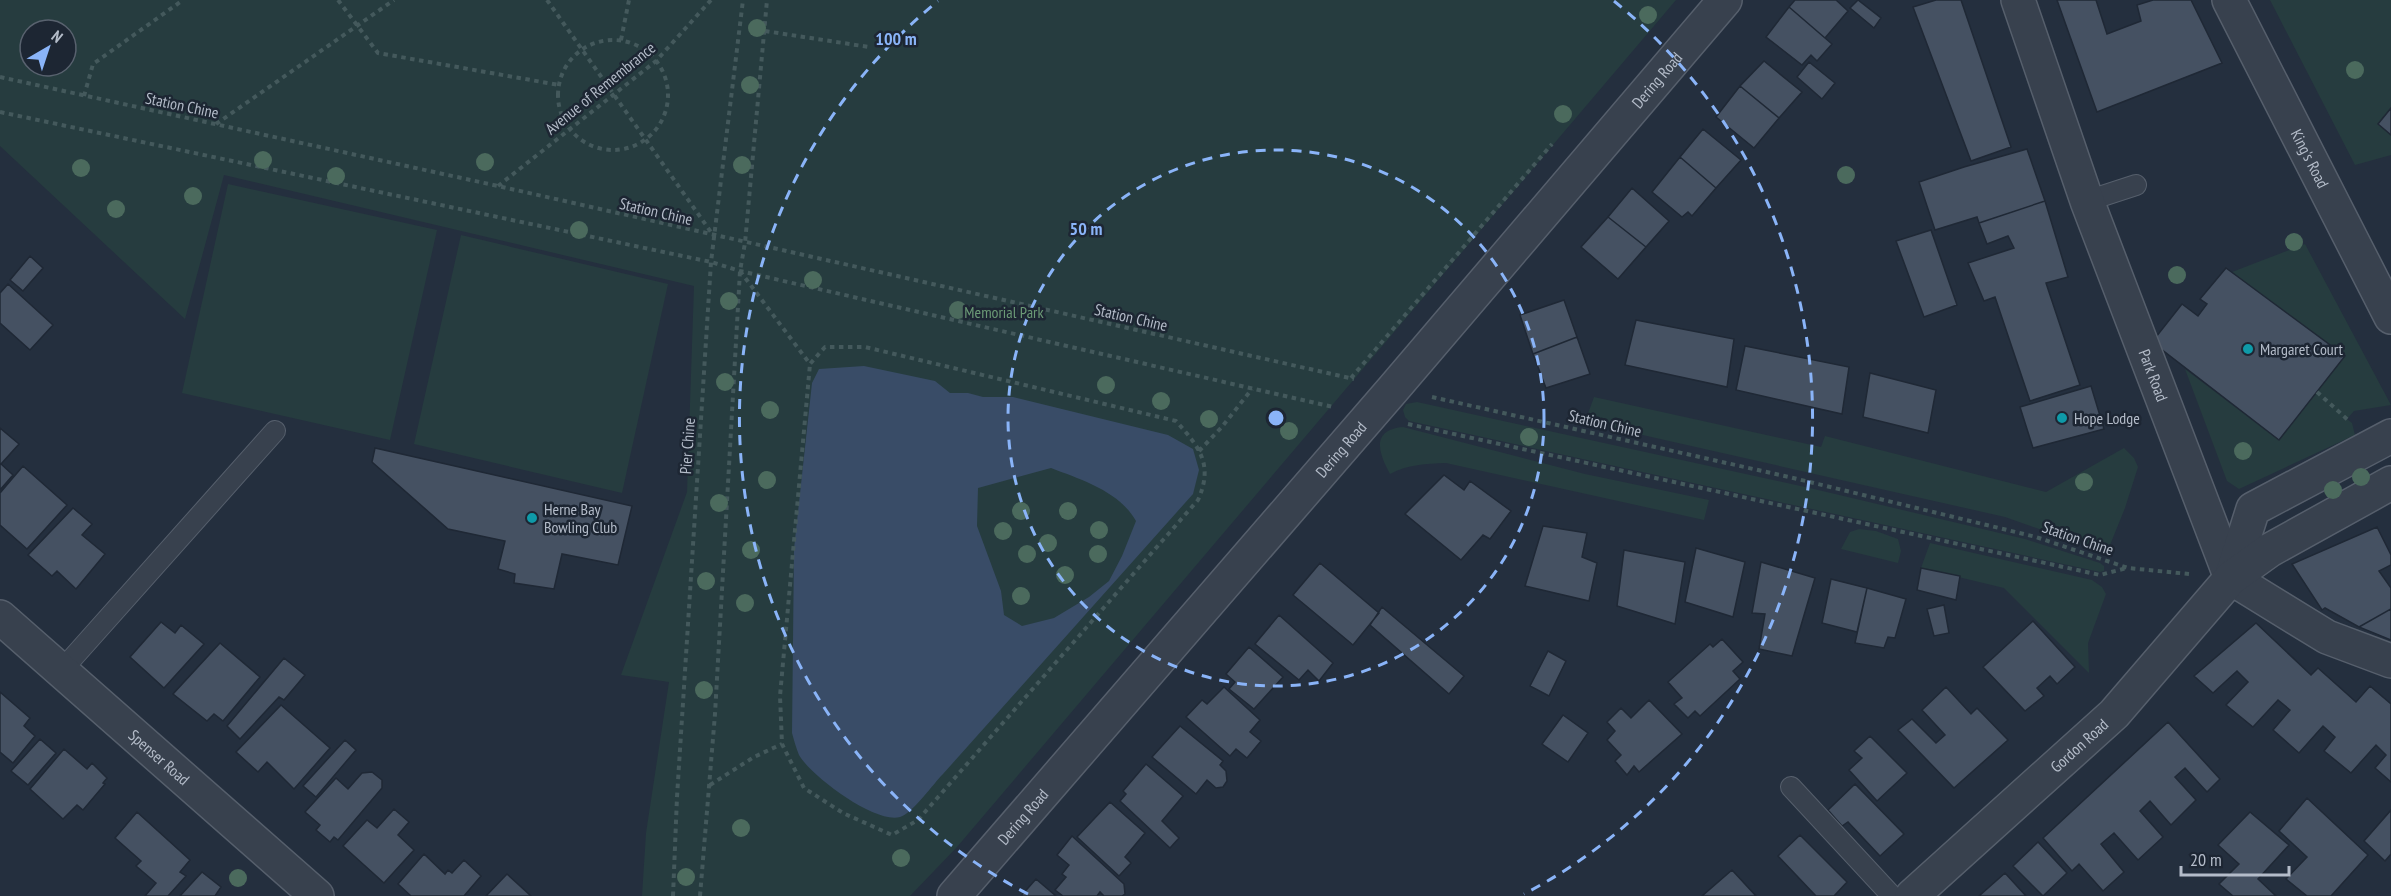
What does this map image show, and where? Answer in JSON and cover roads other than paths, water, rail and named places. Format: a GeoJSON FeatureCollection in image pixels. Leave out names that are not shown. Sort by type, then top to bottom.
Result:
{"type":"FeatureCollection","features":[{"type":"Feature","properties":{"kind":"street","name":"Dering Road"},"geometry":{"type":"LineString","coordinates":[[954,896],[1394,388],[1725,0]]}},
{"type":"Feature","properties":{"kind":"street","name":"Park Road"},"geometry":{"type":"LineString","coordinates":[[2018,0],[2087,201],[2231,578]]}},
{"type":"Feature","properties":{"kind":"street","name":"King's Road"},"geometry":{"type":"LineString","coordinates":[[2229,0],[2391,317]]}},
{"type":"Feature","properties":{"kind":"street","name":"Gordon Road"},"geometry":{"type":"LineString","coordinates":[[2231,578],[2253,509],[2391,436]]}},
{"type":"Feature","properties":{"kind":"street","name":"Gordon Road"},"geometry":{"type":"LineString","coordinates":[[1912,896],[2114,714],[2231,578],[2270,549],[2391,483]]}},
{"type":"Feature","properties":{"kind":"street"},"geometry":{"type":"LineString","coordinates":[[2231,578],[2327,637],[2391,661]]}},
{"type":"Feature","properties":{"kind":"street","name":"Spenser Road"},"geometry":{"type":"LineString","coordinates":[[0,616],[317,896]]}},
{"type":"Feature","properties":{"kind":"lane"},"geometry":{"type":"LineString","coordinates":[[2087,201],[2136,184]]}},
{"type":"Feature","properties":{"kind":"lane"},"geometry":{"type":"LineString","coordinates":[[61,670],[275,431]]}},
{"type":"Feature","properties":{"kind":"lane"},"geometry":{"type":"LineString","coordinates":[[1791,787],[1892,896]]}},
{"type":"Feature","properties":{"kind":"water"},"geometry":{"type":"Polygon","coordinates":[[[864,366],[935,381],[950,393],[968,393],[983,397],[1013,397],[1168,435],[1193,449],[1199,470],[1193,494],[923,798],[900,817],[875,813],[830,786],[816,775],[799,755],[792,733],[794,549],[812,383],[819,369],[864,366]],[[1051,468],[978,488],[977,526],[1001,591],[1004,615],[1022,626],[1054,618],[1089,597],[1109,581],[1136,521],[1129,511],[1110,494],[1051,468]]]}},
{"type":"Feature","properties":{"kind":"place","name":"Margaret Court"},"geometry":{"type":"Point","coordinates":[2248,349]}},
{"type":"Feature","properties":{"kind":"place","name":"Hope Lodge"},"geometry":{"type":"Point","coordinates":[2062,418]}},
{"type":"Feature","properties":{"kind":"place","name":"Herne Bay Bowling Club"},"geometry":{"type":"Point","coordinates":[532,518]}},
{"type":"Feature","properties":{"kind":"park label","name":"Memorial Park"},"geometry":{"type":"Point","coordinates":[1004,312]}}]}
